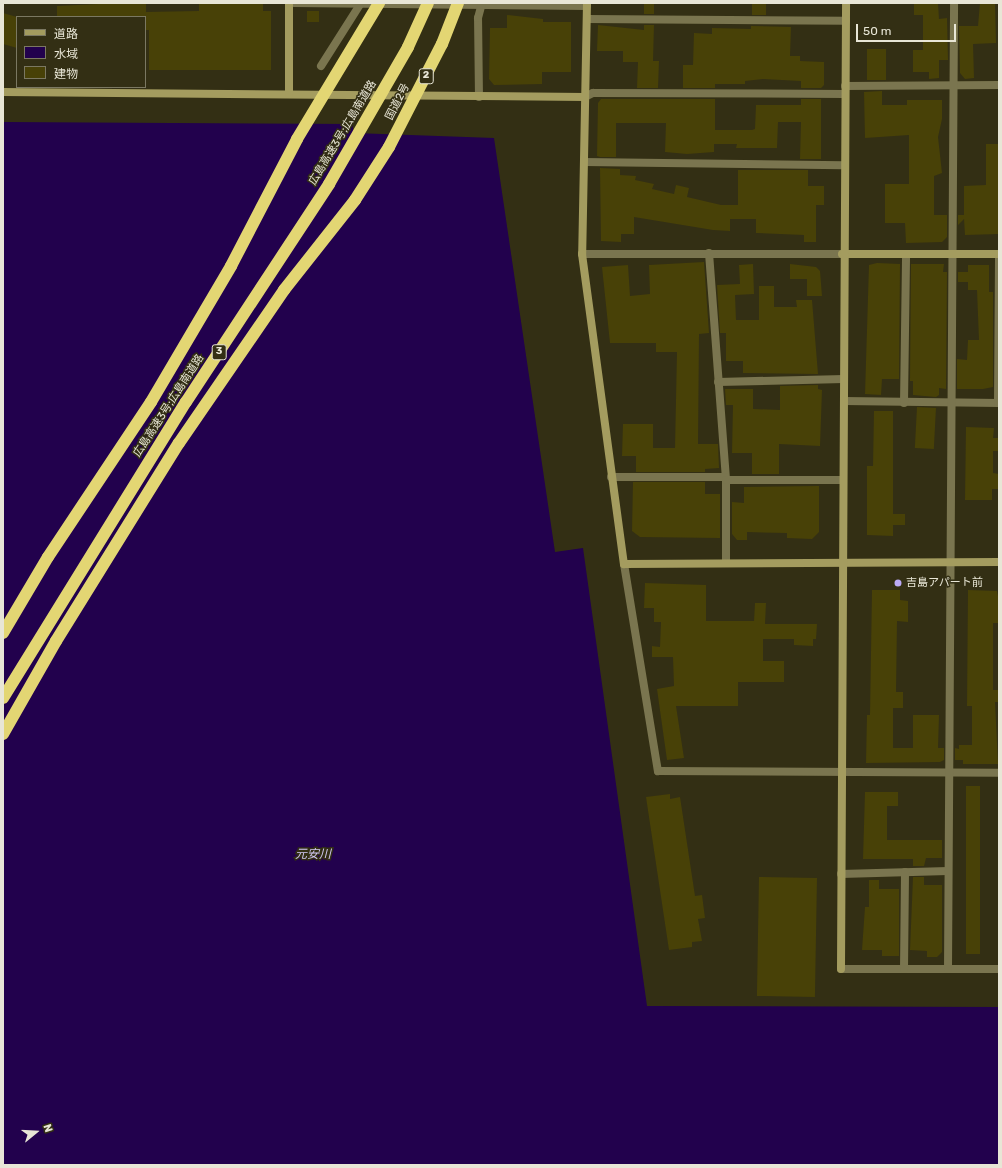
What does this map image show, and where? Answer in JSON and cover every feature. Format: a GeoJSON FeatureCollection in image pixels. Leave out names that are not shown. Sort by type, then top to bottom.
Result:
{"type":"FeatureCollection","features":[{"type":"Feature","properties":{"kind":"highway"},"geometry":{"type":"LineString","coordinates":[[3,632],[48,557],[151,402],[231,266],[296,138],[380,3]]}},
{"type":"Feature","properties":{"kind":"highway","name":"広島高速3号;広島南道路"},"geometry":{"type":"LineString","coordinates":[[3,698],[186,402],[329,184],[393,74],[428,3]]}},
{"type":"Feature","properties":{"kind":"highway","name":"国道2号"},"geometry":{"type":"LineString","coordinates":[[3,734],[56,641],[179,443],[284,290],[355,200],[390,147],[442,44],[458,3]]}},
{"type":"Feature","properties":{"kind":"street"},"geometry":{"type":"LineString","coordinates":[[289,3],[289,94]]}},
{"type":"Feature","properties":{"kind":"street"},"geometry":{"type":"LineString","coordinates":[[294,3],[587,4],[582,254],[611,478],[658,771],[999,773]]}},
{"type":"Feature","properties":{"kind":"street"},"geometry":{"type":"LineString","coordinates":[[479,97],[478,18],[482,3]]}},
{"type":"Feature","properties":{"kind":"street"},"geometry":{"type":"LineString","coordinates":[[846,3],[846,90],[842,254],[844,401],[841,969],[999,969]]}},
{"type":"Feature","properties":{"kind":"street"},"geometry":{"type":"LineString","coordinates":[[948,969],[954,3]]}},
{"type":"Feature","properties":{"kind":"street"},"geometry":{"type":"LineString","coordinates":[[321,66],[360,4]]}},
{"type":"Feature","properties":{"kind":"street"},"geometry":{"type":"LineString","coordinates":[[587,19],[846,21]]}},
{"type":"Feature","properties":{"kind":"street"},"geometry":{"type":"LineString","coordinates":[[3,92],[585,97],[593,93],[846,90],[954,84],[999,85]]}},
{"type":"Feature","properties":{"kind":"street"},"geometry":{"type":"LineString","coordinates":[[584,162],[844,165]]}},
{"type":"Feature","properties":{"kind":"street"},"geometry":{"type":"LineString","coordinates":[[709,253],[725,478],[726,561]]}},
{"type":"Feature","properties":{"kind":"street"},"geometry":{"type":"LineString","coordinates":[[582,254],[999,254],[998,403],[904,403],[844,401]]}},
{"type":"Feature","properties":{"kind":"street"},"geometry":{"type":"LineString","coordinates":[[904,403],[906,254]]}},
{"type":"Feature","properties":{"kind":"street"},"geometry":{"type":"LineString","coordinates":[[718,382],[844,379]]}},
{"type":"Feature","properties":{"kind":"street"},"geometry":{"type":"LineString","coordinates":[[611,478],[843,480]]}},
{"type":"Feature","properties":{"kind":"street"},"geometry":{"type":"LineString","coordinates":[[624,564],[726,561],[999,562]]}},
{"type":"Feature","properties":{"kind":"street"},"geometry":{"type":"LineString","coordinates":[[841,874],[948,871]]}},
{"type":"Feature","properties":{"kind":"street"},"geometry":{"type":"LineString","coordinates":[[904,969],[905,872]]}},
{"type":"Feature","properties":{"kind":"water","name":"元安川"},"geometry":{"type":"Polygon","coordinates":[[[3,122],[352,124],[354,133],[494,138],[555,552],[583,548],[647,1006],[999,1007],[999,1165],[3,1165],[3,122]]]}},
{"type":"Feature","properties":{"kind":"building"},"geometry":{"type":"Polygon","coordinates":[[[146,3],[146,12],[199,11],[199,3],[263,3],[263,11],[271,11],[271,70],[149,70],[149,30],[146,30],[146,16],[57,16],[57,6],[146,3]]]}},
{"type":"Feature","properties":{"kind":"building"},"geometry":{"type":"Polygon","coordinates":[[[644,3],[654,3],[654,14],[644,14],[644,3]]]}},
{"type":"Feature","properties":{"kind":"building"},"geometry":{"type":"Polygon","coordinates":[[[752,3],[766,3],[766,15],[752,15],[752,3]]]}},
{"type":"Feature","properties":{"kind":"building"},"geometry":{"type":"Polygon","coordinates":[[[914,3],[938,3],[939,19],[947,18],[948,60],[939,60],[939,78],[929,79],[929,72],[913,72],[913,50],[923,50],[923,15],[914,15],[914,3]]]}},
{"type":"Feature","properties":{"kind":"building"},"geometry":{"type":"Polygon","coordinates":[[[980,3],[995,3],[996,43],[973,44],[974,78],[965,79],[960,73],[959,26],[978,26],[980,3]]]}},
{"type":"Feature","properties":{"kind":"building"},"geometry":{"type":"Polygon","coordinates":[[[307,11],[319,11],[319,22],[307,22],[307,11]]]}},
{"type":"Feature","properties":{"kind":"building"},"geometry":{"type":"Polygon","coordinates":[[[3,13],[16,17],[16,48],[3,44],[3,13]]]}},
{"type":"Feature","properties":{"kind":"building"},"geometry":{"type":"Polygon","coordinates":[[[507,15],[543,19],[543,22],[571,22],[571,72],[542,72],[542,84],[494,85],[489,79],[490,28],[507,28],[507,15]]]}},
{"type":"Feature","properties":{"kind":"building"},"geometry":{"type":"Polygon","coordinates":[[[598,25],[644,30],[644,25],[654,25],[653,61],[659,61],[658,88],[637,88],[638,62],[623,62],[623,51],[597,51],[598,25]]]}},
{"type":"Feature","properties":{"kind":"building"},"geometry":{"type":"Polygon","coordinates":[[[751,26],[791,27],[790,56],[800,56],[800,61],[824,62],[824,85],[821,88],[801,88],[801,81],[763,79],[745,81],[745,84],[715,84],[715,88],[683,88],[683,65],[693,65],[694,33],[712,34],[712,28],[751,29],[751,26]]]}},
{"type":"Feature","properties":{"kind":"building"},"geometry":{"type":"Polygon","coordinates":[[[867,49],[886,49],[886,80],[867,80],[867,49]]]}},
{"type":"Feature","properties":{"kind":"building"},"geometry":{"type":"Polygon","coordinates":[[[882,91],[882,105],[907,105],[907,100],[942,100],[942,119],[938,137],[942,173],[934,176],[934,215],[947,215],[947,237],[942,242],[906,243],[905,223],[885,223],[885,184],[909,184],[909,135],[865,138],[864,92],[882,91]]]}},
{"type":"Feature","properties":{"kind":"building"},"geometry":{"type":"Polygon","coordinates":[[[601,99],[715,99],[715,130],[752,130],[755,129],[756,105],[801,105],[801,99],[821,99],[821,159],[800,159],[801,122],[778,122],[777,148],[736,148],[737,144],[714,144],[714,152],[687,154],[665,152],[666,123],[616,123],[616,157],[600,157],[597,156],[598,103],[601,99]]]}},
{"type":"Feature","properties":{"kind":"building"},"geometry":{"type":"Polygon","coordinates":[[[986,144],[999,144],[999,234],[965,235],[964,219],[958,225],[958,215],[964,215],[964,186],[986,185],[986,144]]]}},
{"type":"Feature","properties":{"kind":"building"},"geometry":{"type":"Polygon","coordinates":[[[600,168],[620,169],[620,175],[636,176],[635,180],[654,184],[652,189],[674,194],[676,185],[689,188],[687,197],[721,205],[738,205],[738,170],[808,170],[808,186],[824,186],[824,205],[816,205],[816,242],[804,242],[804,235],[756,233],[756,219],[730,219],[730,231],[713,230],[634,217],[634,234],[621,234],[621,242],[601,241],[600,168]]]}},
{"type":"Feature","properties":{"kind":"building"},"geometry":{"type":"Polygon","coordinates":[[[704,262],[709,333],[699,334],[698,444],[718,444],[719,468],[705,469],[705,472],[636,472],[636,456],[622,456],[623,424],[653,424],[653,448],[675,448],[677,352],[656,352],[656,343],[610,343],[602,267],[628,265],[630,296],[650,294],[649,265],[704,262]]]}},
{"type":"Feature","properties":{"kind":"building"},"geometry":{"type":"Polygon","coordinates":[[[877,263],[900,264],[899,379],[882,379],[881,395],[865,394],[869,265],[877,263]]]}},
{"type":"Feature","properties":{"kind":"building"},"geometry":{"type":"Polygon","coordinates":[[[753,264],[754,294],[735,295],[736,320],[759,320],[759,286],[774,286],[774,307],[797,307],[796,300],[812,300],[818,374],[743,373],[743,361],[726,361],[726,333],[720,333],[717,285],[740,284],[739,265],[753,264]]]}},
{"type":"Feature","properties":{"kind":"building"},"geometry":{"type":"Polygon","coordinates":[[[790,264],[816,267],[820,271],[822,296],[807,296],[807,279],[790,279],[790,264]]]}},
{"type":"Feature","properties":{"kind":"building"},"geometry":{"type":"Polygon","coordinates":[[[911,264],[944,264],[943,272],[947,272],[946,389],[939,388],[939,395],[936,397],[913,395],[913,381],[910,381],[911,264]]]}},
{"type":"Feature","properties":{"kind":"building"},"geometry":{"type":"Polygon","coordinates":[[[968,265],[989,265],[989,292],[993,292],[993,387],[983,389],[957,389],[957,359],[967,360],[968,340],[979,340],[977,290],[968,290],[968,282],[958,282],[958,272],[968,272],[968,265]]]}},
{"type":"Feature","properties":{"kind":"building"},"geometry":{"type":"Polygon","coordinates":[[[818,385],[818,389],[822,390],[820,446],[779,444],[779,474],[752,474],[752,453],[732,453],[733,405],[726,405],[725,389],[753,389],[753,409],[780,410],[780,386],[818,385]]]}},
{"type":"Feature","properties":{"kind":"building"},"geometry":{"type":"Polygon","coordinates":[[[917,407],[936,408],[934,449],[915,448],[917,407]]]}},
{"type":"Feature","properties":{"kind":"building"},"geometry":{"type":"Polygon","coordinates":[[[874,411],[893,411],[893,514],[905,514],[905,525],[893,525],[893,536],[867,535],[867,466],[873,466],[874,411]]]}},
{"type":"Feature","properties":{"kind":"building"},"geometry":{"type":"Polygon","coordinates":[[[966,427],[994,428],[993,438],[999,438],[999,451],[993,451],[993,473],[999,474],[999,489],[992,489],[992,500],[965,500],[966,427]]]}},
{"type":"Feature","properties":{"kind":"building"},"geometry":{"type":"Polygon","coordinates":[[[633,482],[705,482],[705,494],[720,494],[720,538],[640,537],[632,531],[633,482]]]}},
{"type":"Feature","properties":{"kind":"building"},"geometry":{"type":"Polygon","coordinates":[[[819,486],[819,532],[812,539],[787,538],[787,533],[747,532],[747,540],[737,540],[732,534],[732,502],[744,503],[744,487],[819,486]]]}},
{"type":"Feature","properties":{"kind":"building"},"geometry":{"type":"Polygon","coordinates":[[[645,583],[706,585],[706,621],[754,621],[755,603],[766,603],[765,624],[817,624],[816,639],[813,639],[813,646],[794,645],[794,639],[763,639],[763,661],[784,661],[784,682],[738,682],[738,706],[676,706],[684,758],[667,760],[657,689],[674,686],[673,657],[652,657],[652,646],[660,647],[661,622],[654,622],[654,608],[644,608],[645,583]]]}},
{"type":"Feature","properties":{"kind":"building"},"geometry":{"type":"Polygon","coordinates":[[[872,590],[900,590],[900,600],[908,601],[908,622],[897,621],[896,692],[903,692],[903,708],[893,708],[893,748],[913,748],[913,715],[939,715],[938,748],[944,748],[944,760],[940,762],[866,763],[867,715],[870,715],[872,590]]]}},
{"type":"Feature","properties":{"kind":"building"},"geometry":{"type":"Polygon","coordinates":[[[968,590],[997,591],[999,601],[999,623],[993,623],[993,690],[999,690],[999,702],[995,702],[998,764],[963,764],[963,760],[955,760],[955,748],[959,749],[959,745],[972,745],[972,706],[967,706],[968,590]]]}},
{"type":"Feature","properties":{"kind":"building"},"geometry":{"type":"Polygon","coordinates":[[[966,786],[980,786],[980,954],[966,954],[966,786]]]}},
{"type":"Feature","properties":{"kind":"building"},"geometry":{"type":"Polygon","coordinates":[[[865,792],[898,792],[898,806],[887,806],[887,840],[942,840],[942,858],[926,858],[924,866],[913,866],[913,859],[863,859],[865,792]]]}},
{"type":"Feature","properties":{"kind":"building"},"geometry":{"type":"Polygon","coordinates":[[[670,794],[670,799],[680,797],[695,896],[702,895],[705,918],[698,919],[702,941],[692,942],[692,947],[669,950],[646,797],[670,794]]]}},
{"type":"Feature","properties":{"kind":"building"},"geometry":{"type":"Polygon","coordinates":[[[759,877],[817,878],[815,997],[757,996],[759,877]]]}},
{"type":"Feature","properties":{"kind":"building"},"geometry":{"type":"Polygon","coordinates":[[[913,877],[924,877],[924,885],[942,885],[942,952],[937,957],[927,957],[927,951],[910,950],[913,877]]]}},
{"type":"Feature","properties":{"kind":"building"},"geometry":{"type":"Polygon","coordinates":[[[869,880],[879,880],[879,889],[899,889],[899,956],[882,956],[882,950],[862,950],[865,907],[869,907],[869,880]]]}},
{"type":"Feature","properties":{"kind":"place","name":"吉島アパート前"},"geometry":{"type":"Point","coordinates":[898,583]}}]}
